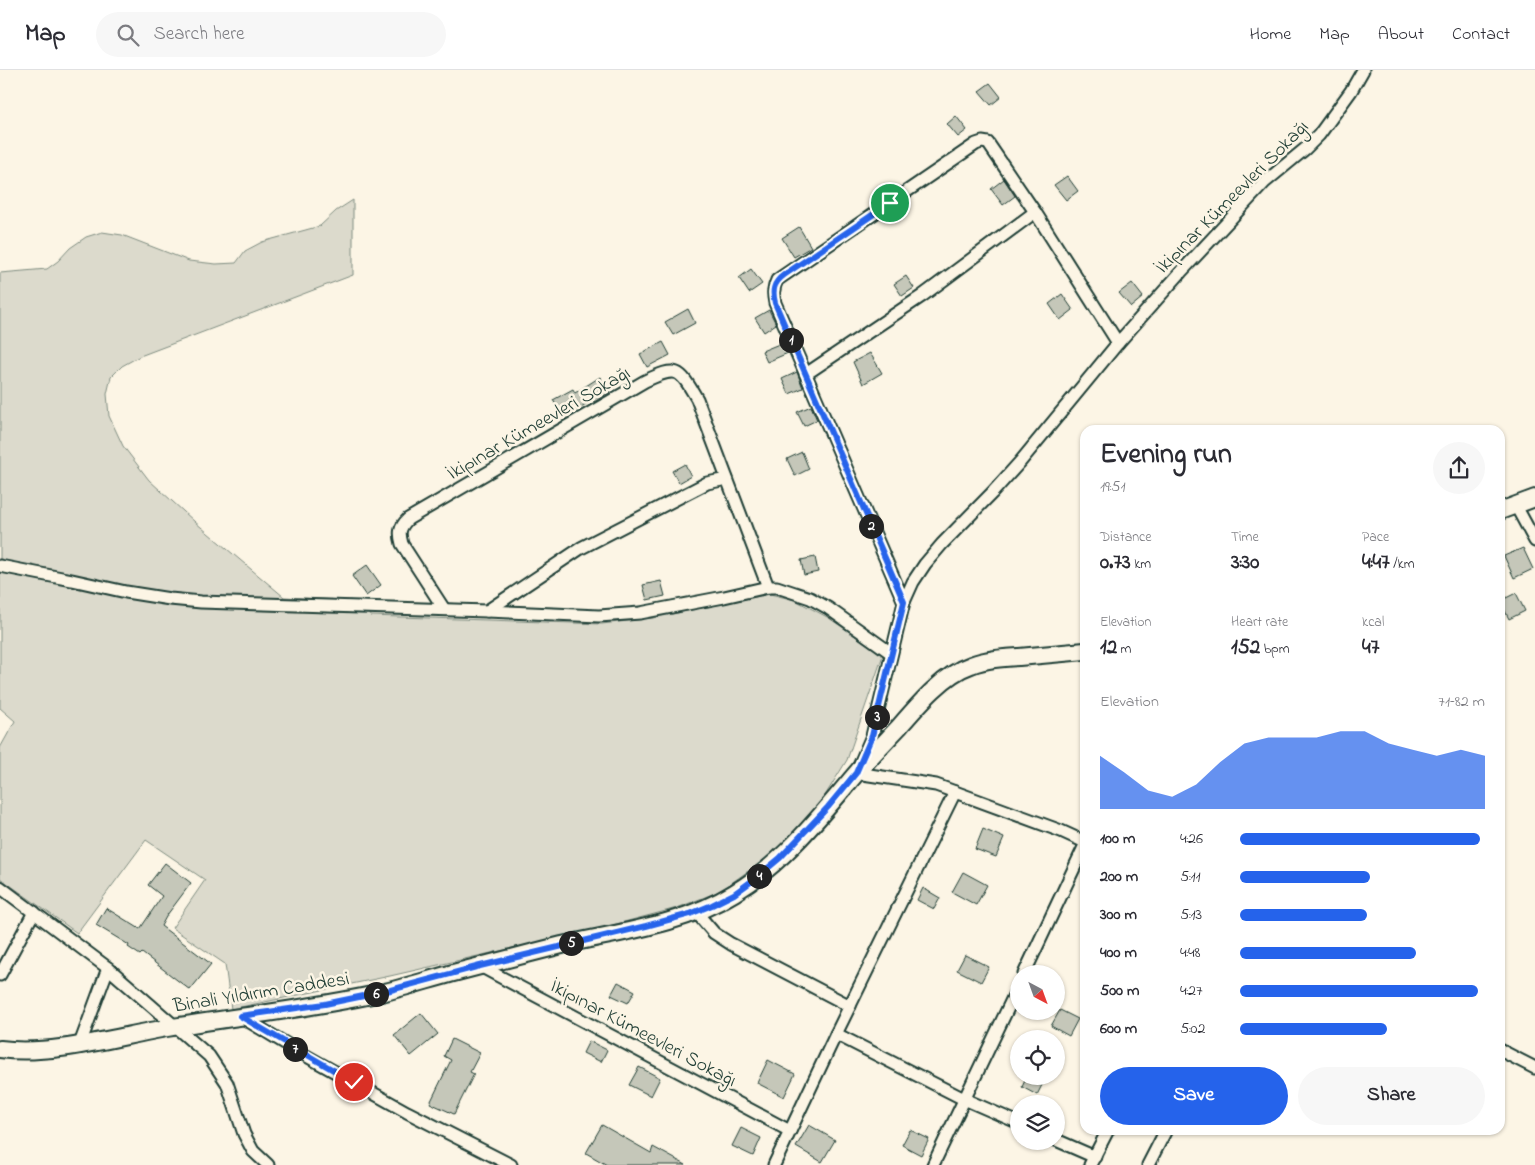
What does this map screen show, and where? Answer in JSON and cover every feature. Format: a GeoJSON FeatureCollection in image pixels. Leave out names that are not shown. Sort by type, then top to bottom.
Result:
{"type":"FeatureCollection","features":[{"type":"Feature","properties":{"kind":"street","name":"İkipınar Kümeevleri Sokağı"},"geometry":{"type":"LineString","coordinates":[[856,773],[872,736],[904,602],[913,582],[925,564],[1020,462],[1157,298],[1265,182],[1319,135],[1363,70]]}},
{"type":"Feature","properties":{"kind":"street"},"geometry":{"type":"LineString","coordinates":[[904,602],[773,295],[773,287],[777,280],[976,144],[988,143],[1035,212],[1118,343]]}},
{"type":"Feature","properties":{"kind":"street"},"geometry":{"type":"LineString","coordinates":[[806,374],[922,296],[1035,212]]}},
{"type":"Feature","properties":{"kind":"street","name":"İkipınar Kümeevleri Sokağı"},"geometry":{"type":"LineString","coordinates":[[444,609],[402,544],[399,533],[401,526],[416,514],[645,381],[664,372],[673,371],[681,375],[697,398],[768,587]]}},
{"type":"Feature","properties":{"kind":"street"},"geometry":{"type":"LineString","coordinates":[[487,611],[581,548],[707,483],[728,479]]}},
{"type":"Feature","properties":{"kind":"street"},"geometry":{"type":"LineString","coordinates":[[1505,509],[1535,498]]}},
{"type":"Feature","properties":{"kind":"street"},"geometry":{"type":"LineString","coordinates":[[1516,506],[1535,541]]}},
{"type":"Feature","properties":{"kind":"street"},"geometry":{"type":"LineString","coordinates":[[0,566],[126,592],[201,602],[444,609],[599,616],[621,615],[715,599],[768,587],[777,587],[810,598],[891,653]]}},
{"type":"Feature","properties":{"kind":"street","name":"Binali Yıldırım Caddesi"},"geometry":{"type":"LineString","coordinates":[[0,1049],[27,1051],[80,1044],[176,1026],[325,1004],[383,992],[696,912],[734,894],[780,858],[910,714],[939,686],[958,671],[973,664],[1002,658],[1080,651]]}},
{"type":"Feature","properties":{"kind":"street"},"geometry":{"type":"LineString","coordinates":[[856,773],[936,785],[1061,831],[1080,841]]}},
{"type":"Feature","properties":{"kind":"street"},"geometry":{"type":"LineString","coordinates":[[774,1165],[955,792]]}},
{"type":"Feature","properties":{"kind":"street"},"geometry":{"type":"LineString","coordinates":[[1028,965],[1080,855]]}},
{"type":"Feature","properties":{"kind":"street"},"geometry":{"type":"LineString","coordinates":[[0,887],[108,968],[209,1056],[227,1083],[244,1134],[253,1151],[268,1165]]}},
{"type":"Feature","properties":{"kind":"street"},"geometry":{"type":"LineString","coordinates":[[0,974],[34,912]]}},
{"type":"Feature","properties":{"kind":"street"},"geometry":{"type":"LineString","coordinates":[[696,912],[714,933],[731,944],[850,1006]]}},
{"type":"Feature","properties":{"kind":"street","name":"İkipınar Kümeevleri Sokağı"},"geometry":{"type":"LineString","coordinates":[[480,966],[790,1132]]}},
{"type":"Feature","properties":{"kind":"street"},"geometry":{"type":"LineString","coordinates":[[80,1044],[108,968]]}},
{"type":"Feature","properties":{"kind":"street"},"geometry":{"type":"LineString","coordinates":[[932,1165],[1010,1003]]}},
{"type":"Feature","properties":{"kind":"street"},"geometry":{"type":"LineString","coordinates":[[240,1016],[311,1059],[407,1112],[511,1165]]}},
{"type":"Feature","properties":{"kind":"street"},"geometry":{"type":"LineString","coordinates":[[836,1034],[1010,1119]]}},
{"type":"Feature","properties":{"kind":"street"},"geometry":{"type":"LineString","coordinates":[[1505,1053],[1535,1068]]}},
{"type":"Feature","properties":{"kind":"street"},"geometry":{"type":"LineString","coordinates":[[1065,1145],[1092,1161],[1105,1135]]}},
{"type":"Feature","properties":{"kind":"street"},"geometry":{"type":"LineString","coordinates":[[1148,1165],[1163,1135]]}},
{"type":"Feature","properties":{"kind":"shaded area"},"geometry":{"type":"Polygon","coordinates":[[[353,200],[353,275],[140,356],[122,366],[111,377],[107,394],[109,416],[123,446],[149,480],[195,522],[284,597],[363,601],[371,616],[602,624],[653,618],[770,594],[795,600],[829,618],[883,655],[847,760],[816,810],[775,852],[720,891],[677,908],[605,927],[390,976],[231,1009],[225,964],[172,928],[205,880],[146,840],[77,933],[0,878],[0,748],[15,721],[0,708],[0,273],[47,269],[58,261],[70,248],[86,237],[102,232],[122,235],[189,261],[216,264],[236,263],[245,251],[262,242],[320,226],[336,211],[353,200]]]}},
{"type":"Feature","properties":{"kind":"building"},"geometry":{"type":"Polygon","coordinates":[[[990,83],[1001,97],[991,105],[979,91],[990,83]]]}},
{"type":"Feature","properties":{"kind":"building"},"geometry":{"type":"Polygon","coordinates":[[[956,116],[967,130],[958,137],[947,124],[956,116]]]}},
{"type":"Feature","properties":{"kind":"building"},"geometry":{"type":"Polygon","coordinates":[[[1067,176],[1078,191],[1066,200],[1054,185],[1067,176]]]}},
{"type":"Feature","properties":{"kind":"building"},"geometry":{"type":"Polygon","coordinates":[[[1004,179],[1015,196],[1003,205],[991,189],[1004,179]]]}},
{"type":"Feature","properties":{"kind":"building"},"geometry":{"type":"Polygon","coordinates":[[[799,227],[811,247],[794,257],[782,238],[799,227]]]}},
{"type":"Feature","properties":{"kind":"building"},"geometry":{"type":"Polygon","coordinates":[[[751,269],[762,284],[749,293],[739,278],[751,269]]]}},
{"type":"Feature","properties":{"kind":"building"},"geometry":{"type":"Polygon","coordinates":[[[906,276],[914,288],[902,296],[894,284],[906,276]]]}},
{"type":"Feature","properties":{"kind":"building"},"geometry":{"type":"Polygon","coordinates":[[[1132,283],[1143,297],[1131,307],[1119,293],[1132,283]]]}},
{"type":"Feature","properties":{"kind":"building"},"geometry":{"type":"Polygon","coordinates":[[[1062,294],[1073,310],[1060,320],[1049,304],[1062,294]]]}},
{"type":"Feature","properties":{"kind":"building"},"geometry":{"type":"Polygon","coordinates":[[[688,309],[695,323],[673,335],[665,322],[688,309]]]}},
{"type":"Feature","properties":{"kind":"building"},"geometry":{"type":"Polygon","coordinates":[[[769,310],[776,324],[764,332],[755,318],[769,310]]]}},
{"type":"Feature","properties":{"kind":"building"},"geometry":{"type":"Polygon","coordinates":[[[663,342],[670,355],[647,367],[640,354],[663,342]]]}},
{"type":"Feature","properties":{"kind":"building"},"geometry":{"type":"Polygon","coordinates":[[[784,342],[788,353],[767,362],[762,351],[784,342]]]}},
{"type":"Feature","properties":{"kind":"building"},"geometry":{"type":"Polygon","coordinates":[[[870,353],[882,373],[863,384],[853,362],[870,353]]]}},
{"type":"Feature","properties":{"kind":"building"},"geometry":{"type":"Polygon","coordinates":[[[797,372],[803,388],[789,394],[782,379],[797,372]]]}},
{"type":"Feature","properties":{"kind":"building"},"geometry":{"type":"Polygon","coordinates":[[[600,377],[610,392],[563,417],[553,400],[573,389],[575,393],[600,377]]]}},
{"type":"Feature","properties":{"kind":"building"},"geometry":{"type":"Polygon","coordinates":[[[811,406],[817,420],[804,426],[797,412],[811,406]]]}},
{"type":"Feature","properties":{"kind":"building"},"geometry":{"type":"Polygon","coordinates":[[[802,452],[809,469],[795,476],[787,459],[802,452]]]}},
{"type":"Feature","properties":{"kind":"building"},"geometry":{"type":"Polygon","coordinates":[[[685,464],[691,476],[679,483],[672,471],[685,464]]]}},
{"type":"Feature","properties":{"kind":"building"},"geometry":{"type":"Polygon","coordinates":[[[1523,548],[1533,569],[1514,578],[1505,556],[1523,548]]]}},
{"type":"Feature","properties":{"kind":"building"},"geometry":{"type":"Polygon","coordinates":[[[815,557],[818,572],[804,575],[801,560],[815,557]]]}},
{"type":"Feature","properties":{"kind":"building"},"geometry":{"type":"Polygon","coordinates":[[[367,565],[381,585],[366,596],[352,576],[367,565]]]}},
{"type":"Feature","properties":{"kind":"building"},"geometry":{"type":"Polygon","coordinates":[[[661,581],[665,596],[647,600],[643,585],[661,581]]]}},
{"type":"Feature","properties":{"kind":"building"},"geometry":{"type":"Polygon","coordinates":[[[1516,593],[1525,611],[1509,619],[1505,611],[1505,598],[1516,593]]]}},
{"type":"Feature","properties":{"kind":"building"},"geometry":{"type":"Polygon","coordinates":[[[983,829],[1004,838],[996,857],[975,849],[983,829]]]}},
{"type":"Feature","properties":{"kind":"building"},"geometry":{"type":"Polygon","coordinates":[[[165,863],[191,883],[161,926],[211,964],[190,990],[142,953],[140,955],[128,947],[129,945],[96,925],[106,908],[140,929],[162,896],[148,885],[165,863]]]}},
{"type":"Feature","properties":{"kind":"building"},"geometry":{"type":"Polygon","coordinates":[[[963,872],[987,885],[976,905],[952,892],[963,872]]]}},
{"type":"Feature","properties":{"kind":"building"},"geometry":{"type":"Polygon","coordinates":[[[923,888],[940,898],[934,909],[917,900],[923,888]]]}},
{"type":"Feature","properties":{"kind":"building"},"geometry":{"type":"Polygon","coordinates":[[[965,955],[989,967],[981,982],[957,970],[965,955]]]}},
{"type":"Feature","properties":{"kind":"building"},"geometry":{"type":"Polygon","coordinates":[[[618,982],[635,991],[628,1003],[611,995],[618,982]]]}},
{"type":"Feature","properties":{"kind":"building"},"geometry":{"type":"Polygon","coordinates":[[[1065,1012],[1078,1019],[1069,1036],[1065,1034],[1065,1030],[1058,1030],[1051,1026],[1054,1020],[1065,1020],[1065,1012]]]}},
{"type":"Feature","properties":{"kind":"building"},"geometry":{"type":"Polygon","coordinates":[[[421,1013],[438,1034],[411,1056],[394,1035],[421,1013]]]}},
{"type":"Feature","properties":{"kind":"building"},"geometry":{"type":"Polygon","coordinates":[[[452,1039],[480,1053],[470,1072],[474,1074],[454,1114],[430,1103],[451,1060],[444,1056],[452,1039]]]}},
{"type":"Feature","properties":{"kind":"building"},"geometry":{"type":"Polygon","coordinates":[[[589,1041],[607,1050],[601,1062],[583,1053],[589,1041]]]}},
{"type":"Feature","properties":{"kind":"building"},"geometry":{"type":"Polygon","coordinates":[[[768,1060],[795,1074],[784,1097],[757,1083],[768,1060]]]}},
{"type":"Feature","properties":{"kind":"building"},"geometry":{"type":"Polygon","coordinates":[[[639,1067],[660,1078],[651,1096],[629,1085],[639,1067]]]}},
{"type":"Feature","properties":{"kind":"building"},"geometry":{"type":"Polygon","coordinates":[[[1023,1085],[1042,1085],[1037,1095],[1022,1087],[1023,1085]]]}},
{"type":"Feature","properties":{"kind":"building"},"geometry":{"type":"Polygon","coordinates":[[[602,1125],[651,1153],[653,1147],[686,1165],[607,1165],[586,1153],[602,1125]]]}},
{"type":"Feature","properties":{"kind":"building"},"geometry":{"type":"Polygon","coordinates":[[[809,1125],[835,1140],[822,1162],[796,1147],[809,1125]]]}},
{"type":"Feature","properties":{"kind":"building"},"geometry":{"type":"Polygon","coordinates":[[[741,1128],[761,1138],[753,1156],[732,1146],[741,1128]]]}},
{"type":"Feature","properties":{"kind":"building"},"geometry":{"type":"Polygon","coordinates":[[[910,1130],[929,1139],[921,1155],[902,1145],[910,1130]]]}},
{"type":"Feature","properties":{"kind":"route"},"geometry":{"type":"LineString","coordinates":[[354,1082],[240,1016],[325,1004],[383,992],[690,914],[734,894],[780,858],[804,834],[856,773],[872,736],[904,602],[775,303],[773,287],[777,280],[890,203]]}}]}
